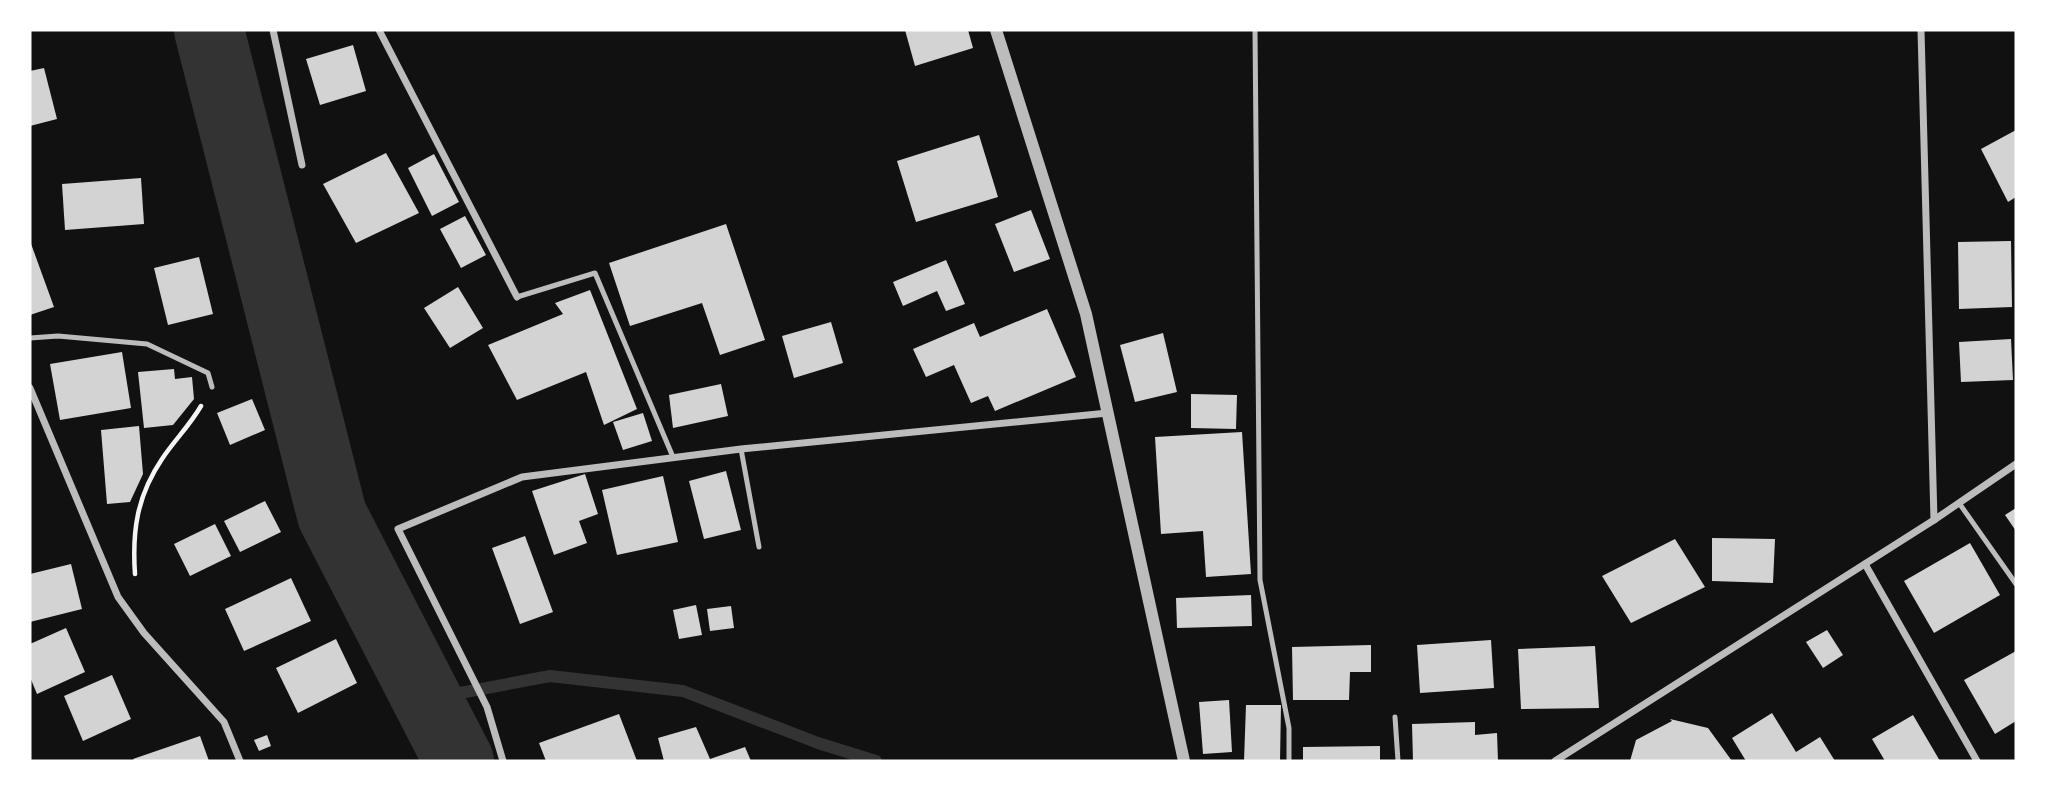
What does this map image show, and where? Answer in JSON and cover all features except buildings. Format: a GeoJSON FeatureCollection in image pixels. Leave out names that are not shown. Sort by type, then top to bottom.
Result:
{"type":"FeatureCollection","features":[{"type":"Feature","properties":{"kind":"street"},"geometry":{"type":"LineString","coordinates":[[273,30],[302,165]]}},
{"type":"Feature","properties":{"kind":"street"},"geometry":{"type":"LineString","coordinates":[[379,30],[517,298]]}},
{"type":"Feature","properties":{"kind":"street"},"geometry":{"type":"LineString","coordinates":[[996,30],[1086,314],[1184,761]]}},
{"type":"Feature","properties":{"kind":"street"},"geometry":{"type":"LineString","coordinates":[[1921,30],[1934,520]]}},
{"type":"Feature","properties":{"kind":"street"},"geometry":{"type":"LineString","coordinates":[[30,388],[118,597],[144,633],[224,722],[240,761]]}},
{"type":"Feature","properties":{"kind":"street"},"geometry":{"type":"LineString","coordinates":[[503,761],[487,707],[398,530],[522,477],[741,449],[1108,413]]}},
{"type":"Feature","properties":{"kind":"street"},"geometry":{"type":"LineString","coordinates":[[1555,761],[1934,520],[2016,464]]}},
{"type":"Feature","properties":{"kind":"street"},"geometry":{"type":"LineString","coordinates":[[1865,564],[1977,761]]}},
{"type":"Feature","properties":{"kind":"lane"},"geometry":{"type":"LineString","coordinates":[[1255,30],[1260,580],[1289,727],[1289,761]]}},
{"type":"Feature","properties":{"kind":"lane"},"geometry":{"type":"LineString","coordinates":[[517,298],[595,273],[673,457]]}},
{"type":"Feature","properties":{"kind":"lane"},"geometry":{"type":"LineString","coordinates":[[30,338],[58,336],[148,344],[208,373],[212,387]]}},
{"type":"Feature","properties":{"kind":"lane"},"geometry":{"type":"LineString","coordinates":[[741,449],[759,547]]}},
{"type":"Feature","properties":{"kind":"lane"},"geometry":{"type":"LineString","coordinates":[[1959,503],[2016,584]]}},
{"type":"Feature","properties":{"kind":"lane"},"geometry":{"type":"LineString","coordinates":[[1395,717],[1398,761]]}},
{"type":"Feature","properties":{"kind":"path"},"geometry":{"type":"LineString","coordinates":[[118,597],[136,586],[133,545],[137,510],[160,462],[199,410],[212,387]]}},
{"type":"Feature","properties":{"kind":"waterway"},"geometry":{"type":"LineString","coordinates":[[209,30],[332,515],[459,761]]}},
{"type":"Feature","properties":{"kind":"waterway"},"geometry":{"type":"LineString","coordinates":[[428,699],[550,676],[683,691],[818,743],[876,761]]}}]}
